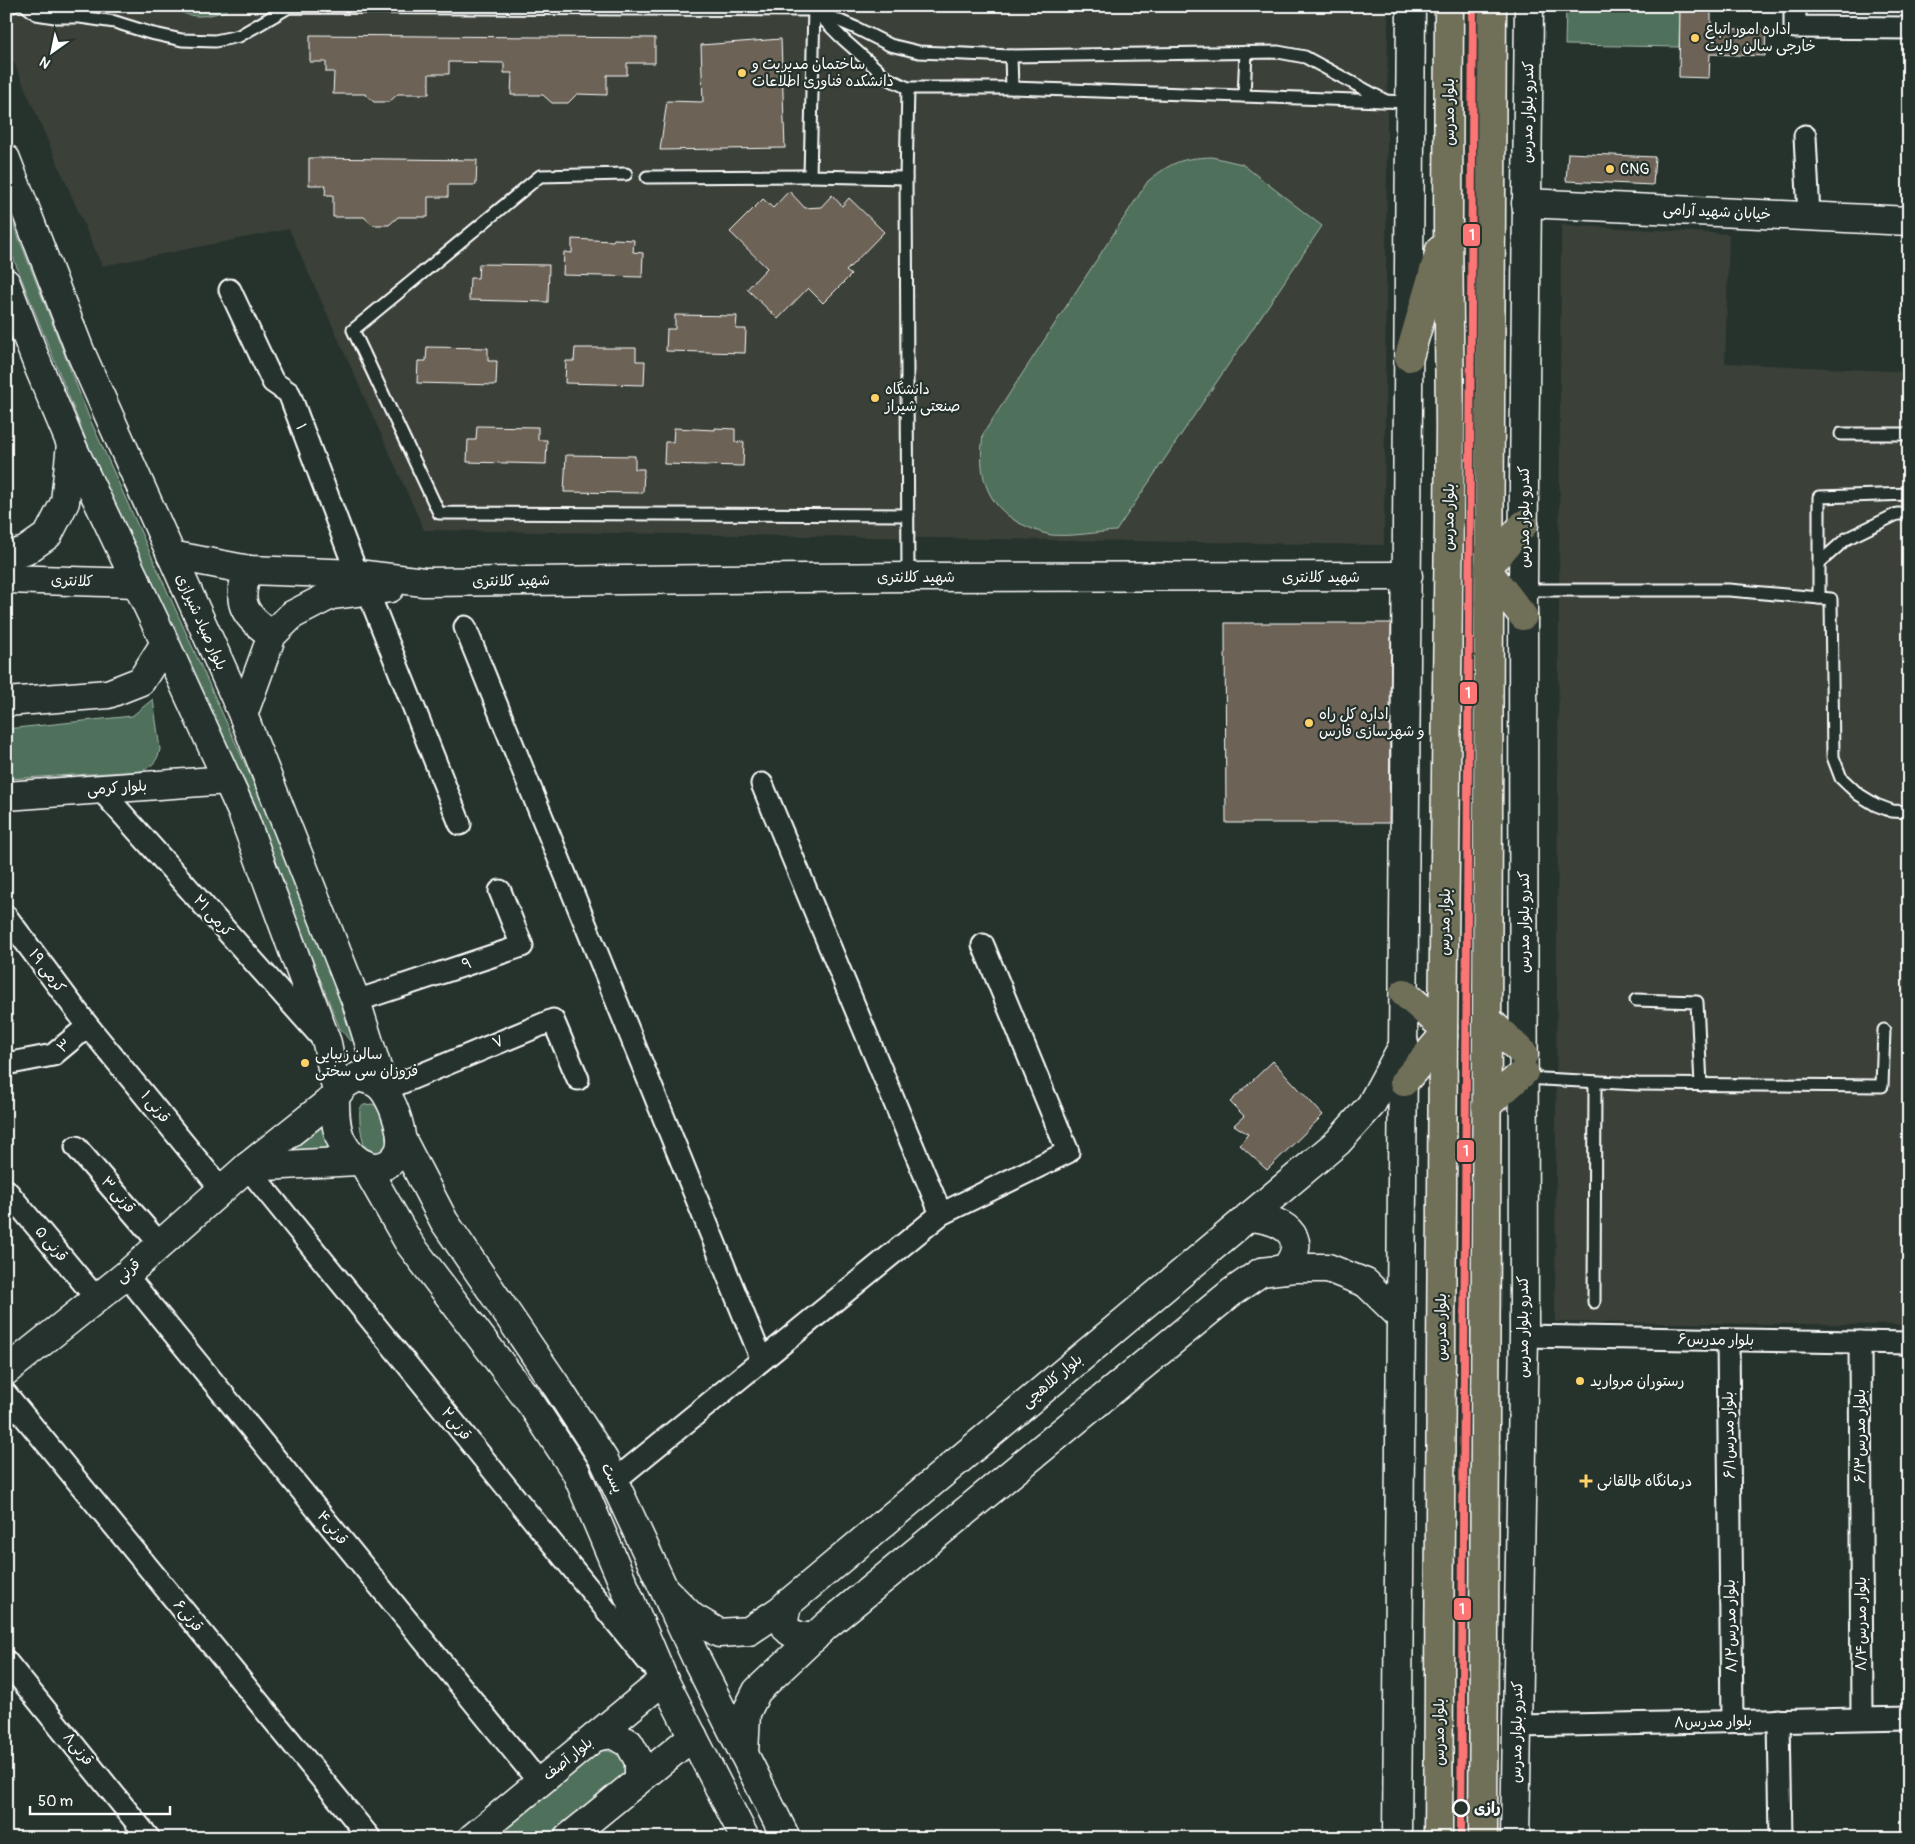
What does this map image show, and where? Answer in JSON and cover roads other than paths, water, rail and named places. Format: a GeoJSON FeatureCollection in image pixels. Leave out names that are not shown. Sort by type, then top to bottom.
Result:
{"type":"FeatureCollection","features":[{"type":"Feature","properties":{"kind":"main road"},"geometry":{"type":"LineString","coordinates":[[1397,1838],[1409,357],[1398,102],[1411,6]]}},
{"type":"Feature","properties":{"kind":"main road","name":"بلوار مدرس"},"geometry":{"type":"LineString","coordinates":[[1438,1838],[1443,1031],[1450,427],[1448,220],[1449,6]]}},
{"type":"Feature","properties":{"kind":"main road"},"geometry":{"type":"LineString","coordinates":[[1483,1838],[1492,6]]}},
{"type":"Feature","properties":{"kind":"main road","name":"کندرو بلوار مدرس"},"geometry":{"type":"LineString","coordinates":[[1515,1838],[1524,1336],[1523,603],[1529,6]]}},
{"type":"Feature","properties":{"kind":"main road","name":"بلوار صیاد شیرازی"},"geometry":{"type":"LineString","coordinates":[[6,158],[80,351],[242,715],[356,1001],[384,1090]]}},
{"type":"Feature","properties":{"kind":"main road","name":"خیابان شهید آرامی"},"geometry":{"type":"LineString","coordinates":[[1526,203],[1909,221]]}},
{"type":"Feature","properties":{"kind":"main road"},"geometry":{"type":"LineString","coordinates":[[1409,357],[1448,220]]}},
{"type":"Feature","properties":{"kind":"main road"},"geometry":{"type":"LineString","coordinates":[[6,283],[71,444],[165,642],[242,812],[327,1043],[336,1095],[337,1127],[342,1142],[360,1163]]}},
{"type":"Feature","properties":{"kind":"main road"},"geometry":{"type":"LineString","coordinates":[[6,556],[25,551],[48,535],[65,502],[71,444]]}},
{"type":"Feature","properties":{"kind":"main road"},"geometry":{"type":"LineString","coordinates":[[1489,569],[1524,524]]}},
{"type":"Feature","properties":{"kind":"main road"},"geometry":{"type":"LineString","coordinates":[[171,555],[249,570],[362,583]]}},
{"type":"Feature","properties":{"kind":"main road"},"geometry":{"type":"LineString","coordinates":[[1489,569],[1523,603]]}},
{"type":"Feature","properties":{"kind":"main road"},"geometry":{"type":"LineString","coordinates":[[249,570],[242,586],[244,607],[256,624],[272,635]]}},
{"type":"Feature","properties":{"kind":"main road","name":"شهید کلانتری"},"geometry":{"type":"LineString","coordinates":[[362,583],[908,577],[1408,576]]}},
{"type":"Feature","properties":{"kind":"main road","name":"کلانتری"},"geometry":{"type":"LineString","coordinates":[[6,579],[137,583]]}},
{"type":"Feature","properties":{"kind":"main road"},"geometry":{"type":"LineString","coordinates":[[242,715],[272,635],[292,615],[331,595],[362,583]]}},
{"type":"Feature","properties":{"kind":"main road"},"geometry":{"type":"LineString","coordinates":[[6,702],[108,694],[141,681],[165,642]]}},
{"type":"Feature","properties":{"kind":"main road","name":"بلوار کرمی"},"geometry":{"type":"LineString","coordinates":[[6,796],[228,780]]}},
{"type":"Feature","properties":{"kind":"main road"},"geometry":{"type":"LineString","coordinates":[[1404,993],[1443,1031],[1404,1082]]}},
{"type":"Feature","properties":{"kind":"main road"},"geometry":{"type":"LineString","coordinates":[[1486,1020],[1524,1068],[1486,1106]]}},
{"type":"Feature","properties":{"kind":"main road"},"geometry":{"type":"LineString","coordinates":[[327,1043],[340,1048],[352,1048],[362,1041],[365,1030]]}},
{"type":"Feature","properties":{"kind":"main road","name":"بلوار کلاهچی"},"geometry":{"type":"LineString","coordinates":[[665,1590],[692,1617],[719,1633],[748,1631],[788,1603],[1338,1142],[1371,1105],[1404,1044]]}},
{"type":"Feature","properties":{"kind":"main road"},"geometry":{"type":"LineString","coordinates":[[247,1167],[360,1163],[372,1168],[386,1165],[398,1154],[401,1138],[398,1122],[384,1090],[372,1080],[357,1077],[344,1085],[336,1095]]}},
{"type":"Feature","properties":{"kind":"main road","name":"قرنی"},"geometry":{"type":"LineString","coordinates":[[6,1371],[126,1274],[221,1189],[336,1095]]}},
{"type":"Feature","properties":{"kind":"main road","name":"پست"},"geometry":{"type":"LineString","coordinates":[[401,1138],[444,1221],[557,1387],[604,1460],[697,1660],[786,1838]]}},
{"type":"Feature","properties":{"kind":"main road","name":"پست"},"geometry":{"type":"LineString","coordinates":[[360,1163],[408,1243],[532,1405],[576,1472],[664,1680],[744,1838]]}},
{"type":"Feature","properties":{"kind":"main road"},"geometry":{"type":"LineString","coordinates":[[408,1243],[410,1216],[419,1207],[430,1208],[444,1221]]}},
{"type":"Feature","properties":{"kind":"main road"},"geometry":{"type":"LineString","coordinates":[[1248,1216],[1264,1217],[1278,1223],[1290,1232],[1296,1246],[1294,1258],[1285,1269]]}},
{"type":"Feature","properties":{"kind":"main road"},"geometry":{"type":"LineString","coordinates":[[744,1754],[746,1713],[757,1691],[814,1638],[1232,1292],[1261,1272],[1285,1269],[1328,1268],[1366,1283],[1402,1317]]}},
{"type":"Feature","properties":{"kind":"main road"},"geometry":{"type":"LineString","coordinates":[[1441,1426],[1484,1425]]}},
{"type":"Feature","properties":{"kind":"main road"},"geometry":{"type":"LineString","coordinates":[[788,1603],[783,1618],[786,1628],[795,1635],[814,1638]]}},
{"type":"Feature","properties":{"kind":"main road","name":"بلوار آصف"},"geometry":{"type":"LineString","coordinates":[[472,1838],[664,1680]]}},
{"type":"Feature","properties":{"kind":"main road"},"geometry":{"type":"LineString","coordinates":[[595,1737],[612,1734],[629,1743],[639,1761],[639,1779]]}},
{"type":"Feature","properties":{"kind":"main road"},"geometry":{"type":"LineString","coordinates":[[568,1838],[692,1736]]}},
{"type":"Feature","properties":{"kind":"street"},"geometry":{"type":"LineString","coordinates":[[1795,17],[1909,28]]}},
{"type":"Feature","properties":{"kind":"street"},"geometry":{"type":"LineString","coordinates":[[1805,136],[1809,216]]}},
{"type":"Feature","properties":{"kind":"street","name":"۱"},"geometry":{"type":"LineString","coordinates":[[230,290],[273,382],[289,394],[362,583],[460,824]]}},
{"type":"Feature","properties":{"kind":"street"},"geometry":{"type":"LineString","coordinates":[[465,627],[762,1360]]}},
{"type":"Feature","properties":{"kind":"street"},"geometry":{"type":"LineString","coordinates":[[762,784],[941,1214]]}},
{"type":"Feature","properties":{"kind":"street","name":"کرمی ۲۱"},"geometry":{"type":"LineString","coordinates":[[100,789],[327,1043]]}},
{"type":"Feature","properties":{"kind":"street","name":"۹"},"geometry":{"type":"LineString","coordinates":[[356,1001],[522,946],[500,891]]}},
{"type":"Feature","properties":{"kind":"street","name":"کرمی ۱۹"},"geometry":{"type":"LineString","coordinates":[[6,916],[88,1026]]}},
{"type":"Feature","properties":{"kind":"street"},"geometry":{"type":"LineString","coordinates":[[614,1481],[941,1214],[1068,1152],[983,945]]}},
{"type":"Feature","properties":{"kind":"street","name":"۷"},"geometry":{"type":"LineString","coordinates":[[384,1090],[553,1020],[578,1079]]}},
{"type":"Feature","properties":{"kind":"street","name":"۳"},"geometry":{"type":"LineString","coordinates":[[6,1064],[53,1055],[88,1026]]}},
{"type":"Feature","properties":{"kind":"street","name":"قرنی ۱"},"geometry":{"type":"LineString","coordinates":[[88,1026],[221,1189]]}},
{"type":"Feature","properties":{"kind":"street","name":"قرنی ۳"},"geometry":{"type":"LineString","coordinates":[[76,1147],[160,1244]]}},
{"type":"Feature","properties":{"kind":"street","name":"قرنی۲"},"geometry":{"type":"LineString","coordinates":[[247,1167],[664,1680]]}},
{"type":"Feature","properties":{"kind":"street","name":"قرنی ۵"},"geometry":{"type":"LineString","coordinates":[[6,1190],[96,1298]]}},
{"type":"Feature","properties":{"kind":"street","name":"قرنی۴"},"geometry":{"type":"LineString","coordinates":[[126,1274],[539,1782]]}},
{"type":"Feature","properties":{"kind":"street","name":"بلوار مدرس۶"},"geometry":{"type":"LineString","coordinates":[[1524,1336],[1909,1344]]}},
{"type":"Feature","properties":{"kind":"street","name":"بلوار مدرس۶/۱"},"geometry":{"type":"LineString","coordinates":[[1728,1340],[1730,1530]]}},
{"type":"Feature","properties":{"kind":"street","name":"بلوار مدرس۶/۳"},"geometry":{"type":"LineString","coordinates":[[1860,1342],[1861,1530]]}},
{"type":"Feature","properties":{"kind":"street","name":"قرنی۶"},"geometry":{"type":"LineString","coordinates":[[6,1394],[370,1838]]}},
{"type":"Feature","properties":{"kind":"street","name":"بلوار مدرس۸/۲"},"geometry":{"type":"LineString","coordinates":[[1730,1530],[1732,1721]]}},
{"type":"Feature","properties":{"kind":"street","name":"بلوار مدرس۸/۴"},"geometry":{"type":"LineString","coordinates":[[1861,1530],[1862,1718]]}},
{"type":"Feature","properties":{"kind":"street","name":"قرنی۸"},"geometry":{"type":"LineString","coordinates":[[6,1661],[149,1838]]}},
{"type":"Feature","properties":{"kind":"street","name":"بلوار مدرس۸"},"geometry":{"type":"LineString","coordinates":[[1517,1726],[1909,1718]]}},
{"type":"Feature","properties":{"kind":"street"},"geometry":{"type":"LineString","coordinates":[[1780,1720],[1781,1838]]}},
{"type":"Feature","properties":{"kind":"lane"},"geometry":{"type":"LineString","coordinates":[[6,7],[14,6]]}},
{"type":"Feature","properties":{"kind":"lane"},"geometry":{"type":"LineString","coordinates":[[26,6],[36,14],[45,16],[116,22],[150,33],[174,38],[216,41],[239,36],[289,7],[814,8],[890,45],[919,52],[1011,56],[1278,52],[1305,57],[1398,102]]}},
{"type":"Feature","properties":{"kind":"lane"},"geometry":{"type":"LineString","coordinates":[[814,8],[843,39],[887,78],[908,88],[1012,88],[1398,102]]}},
{"type":"Feature","properties":{"kind":"lane"},"geometry":{"type":"LineString","coordinates":[[810,176],[814,8]]}},
{"type":"Feature","properties":{"kind":"lane"},"geometry":{"type":"LineString","coordinates":[[1244,96],[1246,52]]}},
{"type":"Feature","properties":{"kind":"lane"},"geometry":{"type":"LineString","coordinates":[[1011,56],[1012,88]]}},
{"type":"Feature","properties":{"kind":"lane"},"geometry":{"type":"LineString","coordinates":[[908,88],[906,178],[908,577]]}},
{"type":"Feature","properties":{"kind":"lane"},"geometry":{"type":"LineString","coordinates":[[626,174],[540,176],[353,330],[439,513],[908,514]]}},
{"type":"Feature","properties":{"kind":"lane"},"geometry":{"type":"LineString","coordinates":[[647,177],[810,176],[906,178]]}},
{"type":"Feature","properties":{"kind":"lane"},"geometry":{"type":"LineString","coordinates":[[1841,434],[1909,434]]}},
{"type":"Feature","properties":{"kind":"lane"},"geometry":{"type":"LineString","coordinates":[[1818,598],[1819,497],[1909,494]]}},
{"type":"Feature","properties":{"kind":"lane"},"geometry":{"type":"LineString","coordinates":[[1819,563],[1846,540],[1897,514],[1909,514]]}},
{"type":"Feature","properties":{"kind":"lane"},"geometry":{"type":"LineString","coordinates":[[1523,603],[1729,590],[1831,600],[1833,757],[1841,778],[1858,794],[1876,805],[1892,811],[1909,812]]}},
{"type":"Feature","properties":{"kind":"lane"},"geometry":{"type":"LineString","coordinates":[[1636,1000],[1697,1002],[1700,1084]]}},
{"type":"Feature","properties":{"kind":"lane"},"geometry":{"type":"LineString","coordinates":[[1524,1068],[1595,1082],[1882,1086],[1884,1030]]}},
{"type":"Feature","properties":{"kind":"lane"},"geometry":{"type":"LineString","coordinates":[[1594,1302],[1595,1082]]}},
{"type":"Feature","properties":{"kind":"place","name":"اداره امور اتباع خارجی سالن ولایت"},"geometry":{"type":"Point","coordinates":[1695,38]}},
{"type":"Feature","properties":{"kind":"place","name":"ساختمان مدیریت و دانشکده فناوری اطلاعات"},"geometry":{"type":"Point","coordinates":[742,73]}},
{"type":"Feature","properties":{"kind":"place","name":"CNG"},"geometry":{"type":"Point","coordinates":[1610,169]}},
{"type":"Feature","properties":{"kind":"place","name":"دانشگاه صنعتی شیراز"},"geometry":{"type":"Point","coordinates":[875,398]}},
{"type":"Feature","properties":{"kind":"place","name":"اداره کل راه و شهرسازی فارس"},"geometry":{"type":"Point","coordinates":[1309,723]}},
{"type":"Feature","properties":{"kind":"place","name":"سالن زیبایی فروزان سی سختی"},"geometry":{"type":"Point","coordinates":[305,1063]}},
{"type":"Feature","properties":{"kind":"place","name":"رستوران مروارید"},"geometry":{"type":"Point","coordinates":[1580,1381]}},
{"type":"Feature","properties":{"kind":"place","name":"درمانگاه طالقانی"},"geometry":{"type":"Point","coordinates":[1586,1481]}},
{"type":"Feature","properties":{"kind":"place","name":"رازی"},"geometry":{"type":"Point","coordinates":[1461,1808]}}]}
